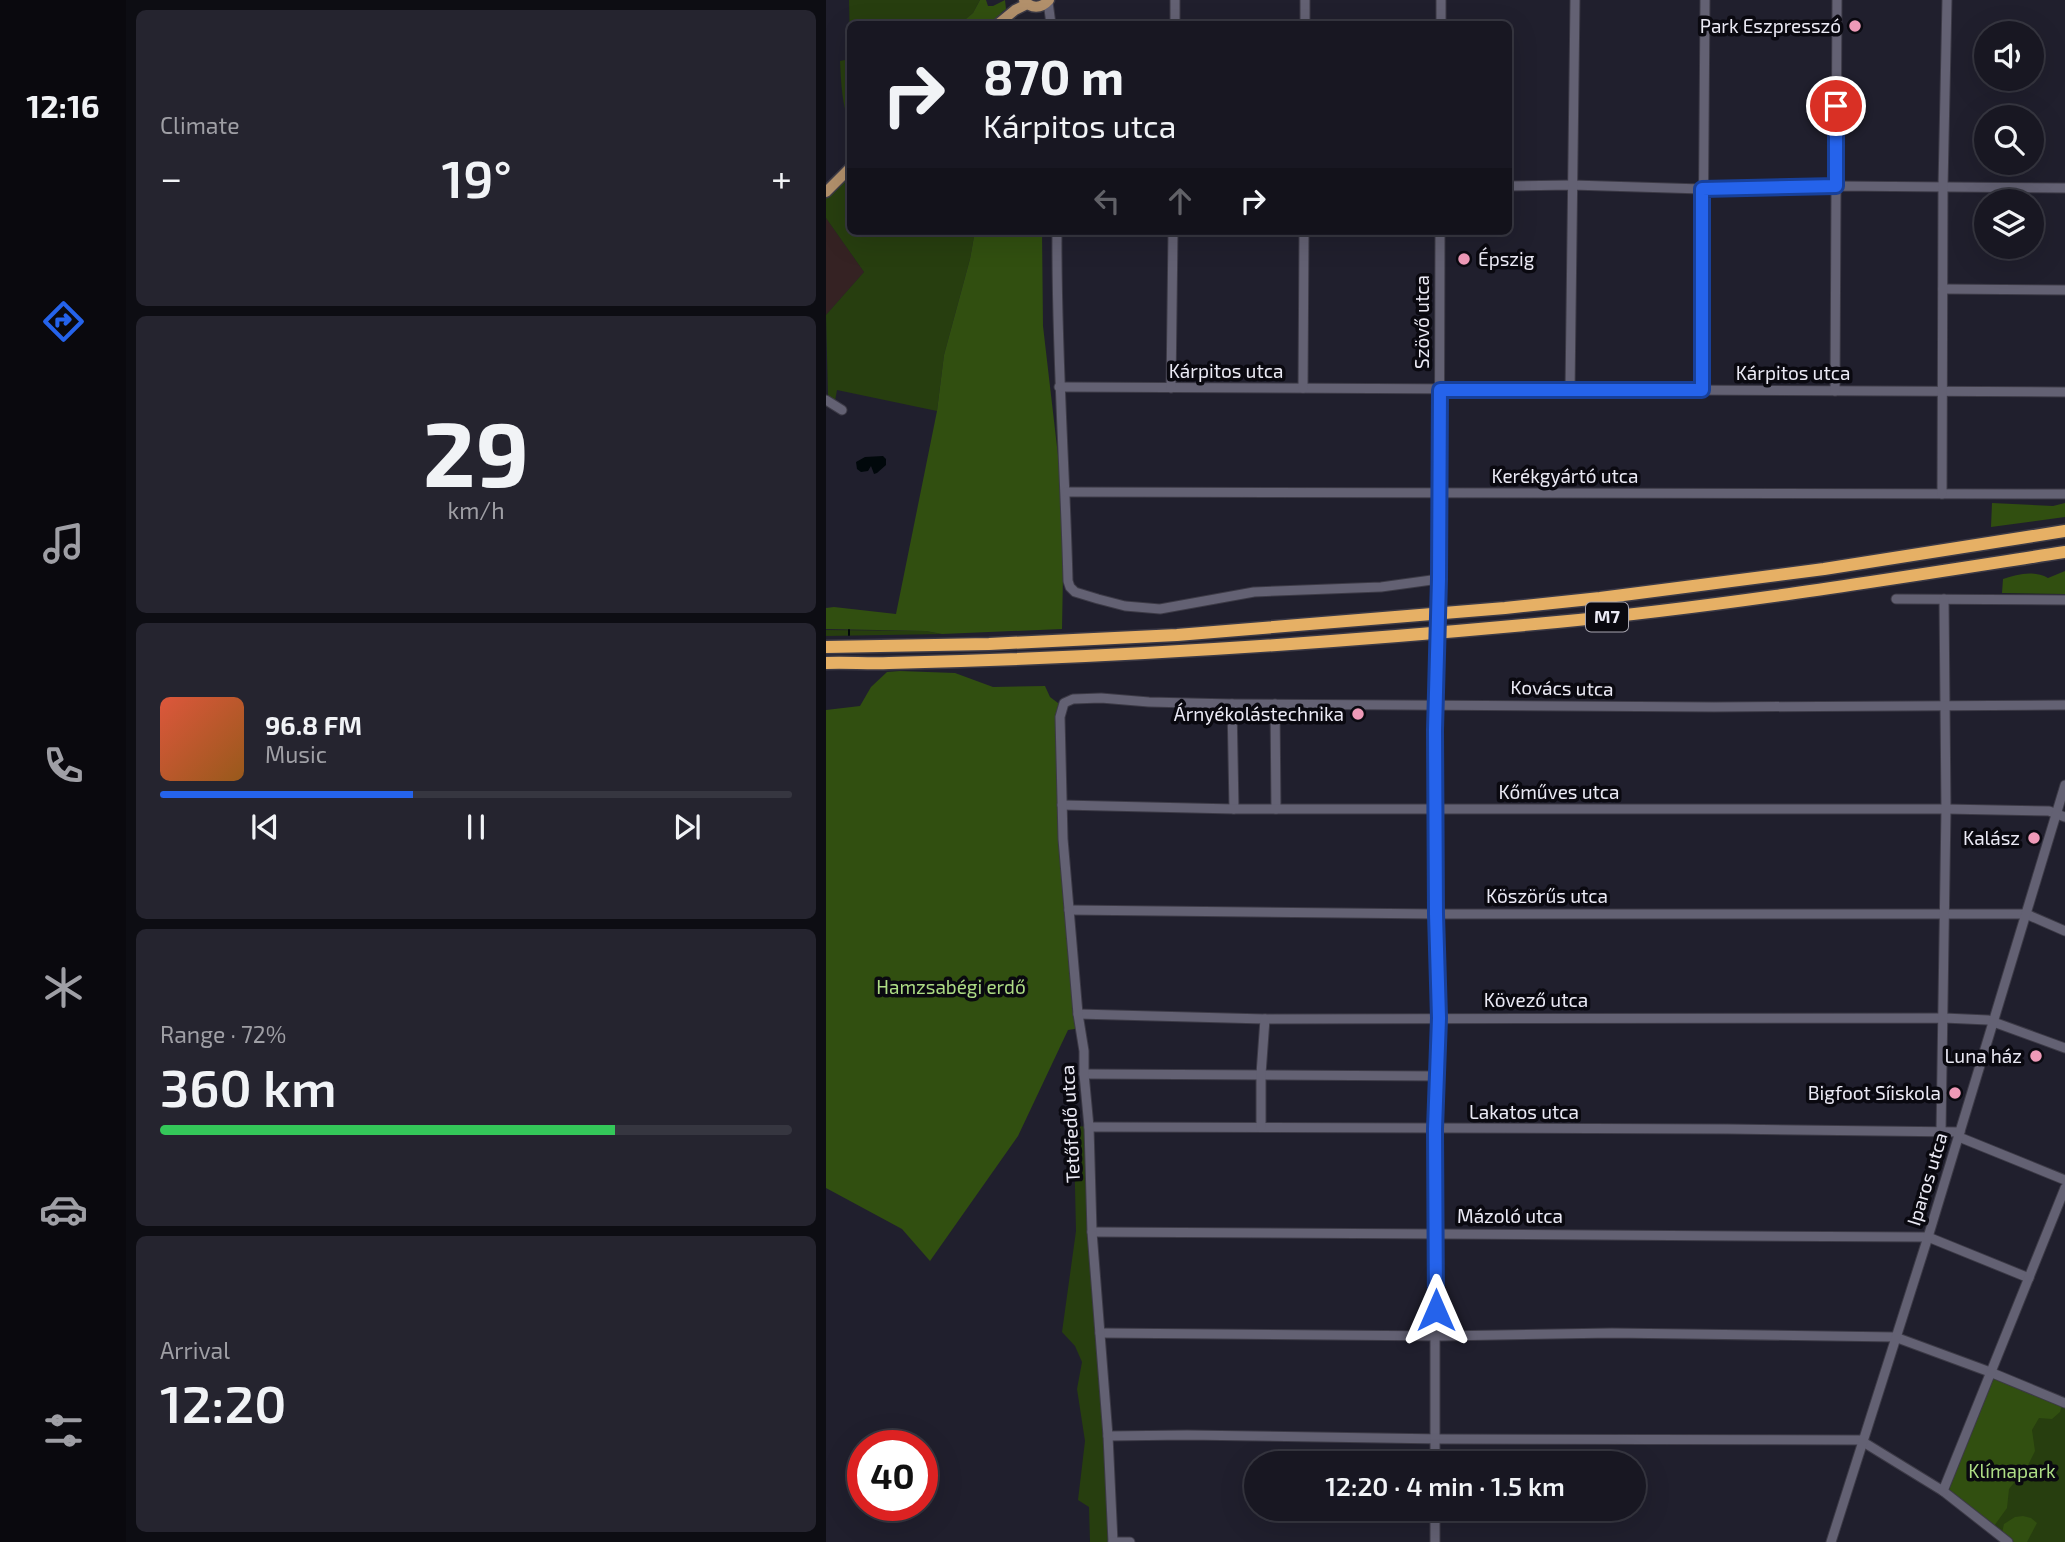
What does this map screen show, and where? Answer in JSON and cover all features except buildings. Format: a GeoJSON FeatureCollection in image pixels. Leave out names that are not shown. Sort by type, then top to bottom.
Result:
{"type":"FeatureCollection","features":[{"type":"Feature","properties":{"kind":"highway","name":"M7"},"geometry":{"type":"LineString","coordinates":[[830,646],[989,644],[1177,635],[1505,608],[1824,569],[2065,531]]}},
{"type":"Feature","properties":{"kind":"highway","name":"M7"},"geometry":{"type":"LineString","coordinates":[[826,663],[1168,652],[1557,622],[1723,602],[2065,552]]}},
{"type":"Feature","properties":{"kind":"main road"},"geometry":{"type":"LineString","coordinates":[[1002,21],[1024,2],[1036,8],[1047,5]]}},
{"type":"Feature","properties":{"kind":"main road"},"geometry":{"type":"LineString","coordinates":[[826,192],[847,171]]}},
{"type":"Feature","properties":{"kind":"street"},"geometry":{"type":"LineString","coordinates":[[1175,0],[1175,21]]}},
{"type":"Feature","properties":{"kind":"street"},"geometry":{"type":"LineString","coordinates":[[1305,0],[1305,21]]}},
{"type":"Feature","properties":{"kind":"street"},"geometry":{"type":"LineString","coordinates":[[1441,0],[1441,21]]}},
{"type":"Feature","properties":{"kind":"street"},"geometry":{"type":"LineString","coordinates":[[1570,391],[1575,0]]}},
{"type":"Feature","properties":{"kind":"street"},"geometry":{"type":"LineString","coordinates":[[1702,390],[1705,0]]}},
{"type":"Feature","properties":{"kind":"street"},"geometry":{"type":"LineString","coordinates":[[1835,391],[1837,0]]}},
{"type":"Feature","properties":{"kind":"street"},"geometry":{"type":"LineString","coordinates":[[1942,494],[1943,187],[1947,0]]}},
{"type":"Feature","properties":{"kind":"street"},"geometry":{"type":"LineString","coordinates":[[1512,186],[1702,189],[1836,186],[2065,188]]}},
{"type":"Feature","properties":{"kind":"street"},"geometry":{"type":"LineString","coordinates":[[1057,235],[1059,387],[1066,492],[1068,581],[1075,592],[1125,606],[1160,609],[1254,592],[1381,587],[1439,579]]}},
{"type":"Feature","properties":{"kind":"street"},"geometry":{"type":"LineString","coordinates":[[1171,388],[1173,235]]}},
{"type":"Feature","properties":{"kind":"street"},"geometry":{"type":"LineString","coordinates":[[1303,388],[1304,235]]}},
{"type":"Feature","properties":{"kind":"street","name":"Szövő utca"},"geometry":{"type":"LineString","coordinates":[[1435,1451],[1435,1129],[1439,1018],[1435,704],[1439,579],[1440,235]]}},
{"type":"Feature","properties":{"kind":"street"},"geometry":{"type":"LineString","coordinates":[[1943,289],[2065,290]]}},
{"type":"Feature","properties":{"kind":"street","name":"Kárpitos utca"},"geometry":{"type":"LineString","coordinates":[[1059,387],[2065,392]]}},
{"type":"Feature","properties":{"kind":"street"},"geometry":{"type":"LineString","coordinates":[[826,400],[842,410]]}},
{"type":"Feature","properties":{"kind":"street","name":"Kerékgyártó utca"},"geometry":{"type":"LineString","coordinates":[[1066,492],[2065,494]]}},
{"type":"Feature","properties":{"kind":"street"},"geometry":{"type":"LineString","coordinates":[[1896,599],[2065,600]]}},
{"type":"Feature","properties":{"kind":"street"},"geometry":{"type":"LineString","coordinates":[[1941,1131],[1946,809],[1944,599]]}},
{"type":"Feature","properties":{"kind":"street","name":"Kovács utca"},"geometry":{"type":"LineString","coordinates":[[1062,706],[1073,699],[1101,698],[1232,704],[1700,707],[2065,705]]}},
{"type":"Feature","properties":{"kind":"street"},"geometry":{"type":"LineString","coordinates":[[1232,704],[1234,808]]}},
{"type":"Feature","properties":{"kind":"street"},"geometry":{"type":"LineString","coordinates":[[1275,704],[1276,809]]}},
{"type":"Feature","properties":{"kind":"street","name":"Tetőfedő utca"},"geometry":{"type":"LineString","coordinates":[[1062,706],[1062,805],[1078,1014],[1084,1051],[1092,1232],[1108,1436],[1113,1542]]}},
{"type":"Feature","properties":{"kind":"street","name":"Iparos utca"},"geometry":{"type":"LineString","coordinates":[[1831,1542],[1928,1237],[2026,914],[2061,815],[2065,785]]}},
{"type":"Feature","properties":{"kind":"street","name":"Kőműves utca"},"geometry":{"type":"LineString","coordinates":[[1062,805],[1276,809],[1946,809],[2049,811],[2061,815]]}},
{"type":"Feature","properties":{"kind":"street","name":"Köszörűs utca"},"geometry":{"type":"LineString","coordinates":[[1069,910],[1436,914],[2026,914]]}},
{"type":"Feature","properties":{"kind":"street"},"geometry":{"type":"LineString","coordinates":[[2026,914],[2065,931]]}},
{"type":"Feature","properties":{"kind":"street","name":"Kövező utca"},"geometry":{"type":"LineString","coordinates":[[1078,1014],[1265,1019],[1944,1018],[1993,1022],[2065,1048]]}},
{"type":"Feature","properties":{"kind":"street"},"geometry":{"type":"LineString","coordinates":[[1261,1127],[1265,1019]]}},
{"type":"Feature","properties":{"kind":"street"},"geometry":{"type":"LineString","coordinates":[[1084,1074],[1436,1076]]}},
{"type":"Feature","properties":{"kind":"street","name":"Lakatos utca"},"geometry":{"type":"LineString","coordinates":[[1089,1127],[1941,1131],[1959,1135],[2065,1180]]}},
{"type":"Feature","properties":{"kind":"street"},"geometry":{"type":"LineString","coordinates":[[1943,1490],[2065,1188]]}},
{"type":"Feature","properties":{"kind":"street","name":"Mázoló utca"},"geometry":{"type":"LineString","coordinates":[[1092,1232],[1928,1237]]}},
{"type":"Feature","properties":{"kind":"street"},"geometry":{"type":"LineString","coordinates":[[1928,1237],[2029,1278]]}},
{"type":"Feature","properties":{"kind":"street"},"geometry":{"type":"LineString","coordinates":[[1100,1333],[1612,1333],[1895,1338],[1990,1372],[2065,1403]]}},
{"type":"Feature","properties":{"kind":"street"},"geometry":{"type":"LineString","coordinates":[[1108,1436],[1854,1439],[1943,1490],[2008,1542]]}},
{"type":"Feature","properties":{"kind":"street"},"geometry":{"type":"LineString","coordinates":[[1435,1521],[1435,1542]]}},
{"type":"Feature","properties":{"kind":"street"},"geometry":{"type":"LineString","coordinates":[[1113,1542],[1130,1542]]}},
{"type":"Feature","properties":{"kind":"shaded area"},"geometry":{"type":"Polygon","coordinates":[[[826,218],[864,272],[826,315],[826,218]]]}},
{"type":"Feature","properties":{"kind":"shaded area"},"geometry":{"type":"Polygon","coordinates":[[[883,456],[886,465],[877,473],[874,474],[871,466],[868,471],[861,472],[857,469],[856,462],[865,457],[883,456]]]}},
{"type":"Feature","properties":{"kind":"green space"},"geometry":{"type":"Polygon","coordinates":[[[849,0],[980,0],[973,13],[964,21],[849,21],[849,0]]]}},
{"type":"Feature","properties":{"kind":"green space"},"geometry":{"type":"Polygon","coordinates":[[[980,0],[986,0],[988,6],[993,6],[1005,0],[1006,9],[996,21],[964,21],[973,13],[980,0]]]}},
{"type":"Feature","properties":{"kind":"green space"},"geometry":{"type":"Polygon","coordinates":[[[847,60],[847,118],[841,86],[840,61],[847,60]]]}},
{"type":"Feature","properties":{"kind":"green space"},"geometry":{"type":"Polygon","coordinates":[[[847,176],[847,235],[974,235],[944,355],[937,411],[837,390],[835,401],[829,399],[826,315],[864,272],[826,218],[826,197],[847,176]]]}},
{"type":"Feature","properties":{"kind":"green space"},"geometry":{"type":"Polygon","coordinates":[[[974,235],[1042,235],[1043,326],[1064,520],[1062,629],[942,634],[926,631],[826,629],[826,608],[896,614],[937,411],[944,355],[974,235]]]}},
{"type":"Feature","properties":{"kind":"green space"},"geometry":{"type":"Polygon","coordinates":[[[1992,503],[2053,506],[2065,503],[2065,517],[1991,527],[1992,503]]]}},
{"type":"Feature","properties":{"kind":"green space"},"geometry":{"type":"Polygon","coordinates":[[[2065,571],[2065,594],[2002,593],[2003,579],[2031,573],[2048,578],[2065,571]]]}},
{"type":"Feature","properties":{"kind":"green space"},"geometry":{"type":"Polygon","coordinates":[[[826,630],[926,631],[942,634],[826,636],[826,630]]]}},
{"type":"Feature","properties":{"kind":"green space","name":"Hamzsabégi erdő"},"geometry":{"type":"Polygon","coordinates":[[[887,672],[955,673],[993,687],[1045,686],[1050,697],[1062,706],[1062,805],[1081,1028],[1068,1030],[1018,1136],[930,1261],[902,1229],[826,1188],[826,710],[860,706],[871,687],[887,672]]]}},
{"type":"Feature","properties":{"kind":"green space"},"geometry":{"type":"Polygon","coordinates":[[[1078,1126],[1089,1127],[1113,1542],[1090,1542],[1089,1507],[1078,1500],[1085,1441],[1077,1389],[1082,1362],[1075,1346],[1062,1332],[1076,1231],[1074,1143],[1078,1126]]]}},
{"type":"Feature","properties":{"kind":"green space","name":"Klímapark"},"geometry":{"type":"Polygon","coordinates":[[[1992,1376],[2065,1406],[2065,1542],[2014,1542],[1947,1490],[1992,1376]]]}},
{"type":"Feature","properties":{"kind":"green space"},"geometry":{"type":"Polygon","coordinates":[[[1992,1376],[2062,1405],[2060,1412],[2052,1419],[2039,1418],[2032,1430],[2035,1451],[2027,1467],[2009,1489],[2007,1508],[1994,1526],[1947,1490],[1992,1376]]]}},
{"type":"Feature","properties":{"kind":"green space"},"geometry":{"type":"Polygon","coordinates":[[[2023,1516],[2037,1523],[2027,1542],[2014,1542],[2002,1533],[2004,1524],[2015,1517],[2023,1516]]]}},
{"type":"Feature","properties":{"kind":"waterway"},"geometry":{"type":"LineString","coordinates":[[849,630],[849,635]]}},
{"type":"Feature","properties":{"kind":"place","name":"Park Eszpresszó"},"geometry":{"type":"Point","coordinates":[1855,26]}},
{"type":"Feature","properties":{"kind":"place","name":"Épszig"},"geometry":{"type":"Point","coordinates":[1464,259]}},
{"type":"Feature","properties":{"kind":"place","name":"Árnyékolástechnika"},"geometry":{"type":"Point","coordinates":[1358,714]}},
{"type":"Feature","properties":{"kind":"place","name":"Kalász"},"geometry":{"type":"Point","coordinates":[2034,838]}},
{"type":"Feature","properties":{"kind":"place","name":"Luna ház"},"geometry":{"type":"Point","coordinates":[2036,1056]}},
{"type":"Feature","properties":{"kind":"place","name":"Bigfoot Síiskola"},"geometry":{"type":"Point","coordinates":[1955,1093]}},
{"type":"Feature","properties":{"kind":"route"},"geometry":{"type":"LineString","coordinates":[[1436,1310],[1435,1129],[1439,1018],[1435,730],[1440,390],[1702,390],[1702,189],[1836,186],[1836,106]]}}]}
